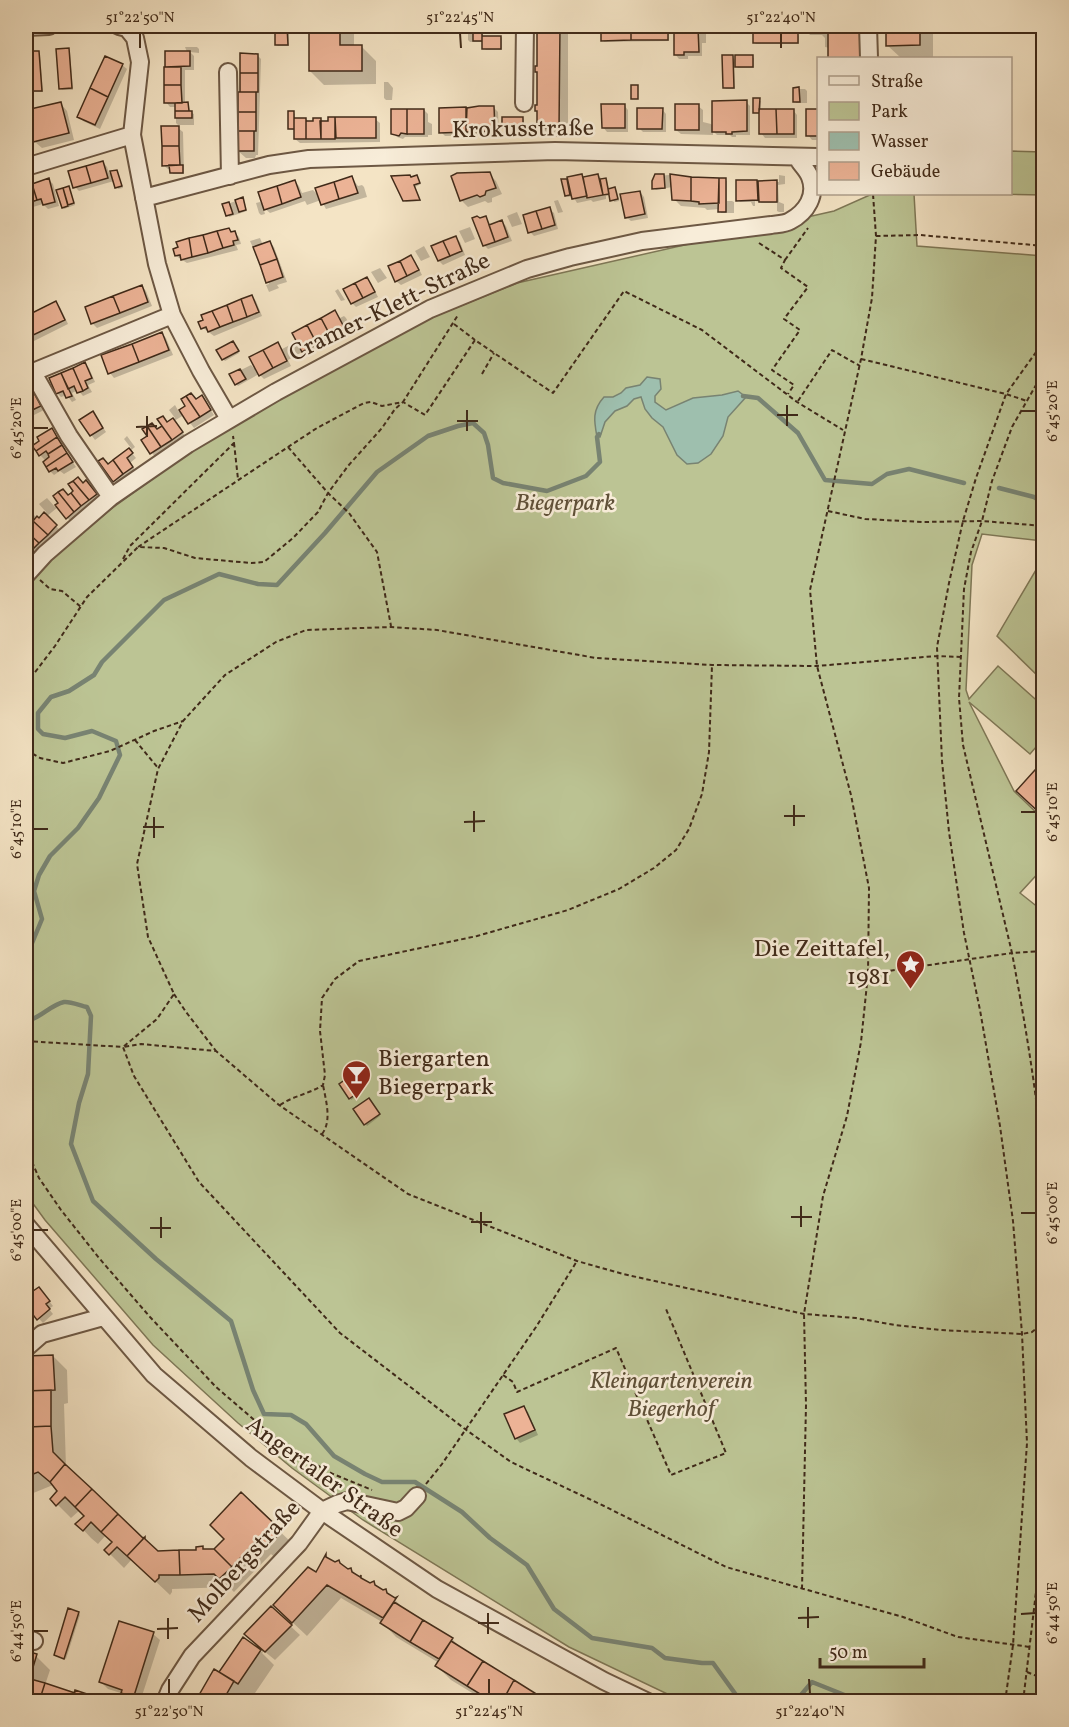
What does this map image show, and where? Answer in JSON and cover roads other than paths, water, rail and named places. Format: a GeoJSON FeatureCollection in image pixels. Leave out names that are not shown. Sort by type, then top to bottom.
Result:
{"type":"FeatureCollection","features":[{"type":"Feature","properties":{"kind":"street"},"geometry":{"type":"LineString","coordinates":[[26,27],[49,26]]}},
{"type":"Feature","properties":{"kind":"street"},"geometry":{"type":"LineString","coordinates":[[119,26],[127,28],[135,38],[140,62],[132,135],[157,264],[172,315],[231,427]]}},
{"type":"Feature","properties":{"kind":"street"},"geometry":{"type":"LineString","coordinates":[[524,104],[525,26]]}},
{"type":"Feature","properties":{"kind":"street"},"geometry":{"type":"LineString","coordinates":[[868,26],[868,57]]}},
{"type":"Feature","properties":{"kind":"street"},"geometry":{"type":"LineString","coordinates":[[228,72],[230,176]]}},
{"type":"Feature","properties":{"kind":"street"},"geometry":{"type":"LineString","coordinates":[[26,167],[132,135]]}},
{"type":"Feature","properties":{"kind":"street","name":"Krokusstraße"},"geometry":{"type":"LineString","coordinates":[[144,198],[269,165],[309,159],[555,152],[817,157]]}},
{"type":"Feature","properties":{"kind":"street","name":"Cramer-Klett-Straße"},"geometry":{"type":"LineString","coordinates":[[31,576],[45,554],[111,497],[142,474],[231,427],[276,392],[430,309],[527,269],[570,256],[642,241],[791,221],[809,205],[812,194],[812,181],[797,157]]}},
{"type":"Feature","properties":{"kind":"street"},"geometry":{"type":"LineString","coordinates":[[111,497],[29,373],[172,315]]}},
{"type":"Feature","properties":{"kind":"street","name":"Angertaler Straße"},"geometry":{"type":"LineString","coordinates":[[27,1229],[154,1375],[251,1458],[322,1511],[437,1589],[604,1681],[648,1701]]}},
{"type":"Feature","properties":{"kind":"street"},"geometry":{"type":"LineString","coordinates":[[26,1348],[42,1334],[104,1317]]}},
{"type":"Feature","properties":{"kind":"street","name":"Molbergstraße"},"geometry":{"type":"LineString","coordinates":[[165,1701],[192,1656],[299,1543],[322,1511],[347,1501],[398,1512],[406,1508],[417,1496]]}},
{"type":"Feature","properties":{"kind":"water"},"geometry":{"type":"Polygon","coordinates":[[[647,377],[660,379],[661,389],[655,396],[655,402],[666,410],[693,398],[738,391],[746,397],[728,417],[723,436],[711,454],[698,463],[687,464],[677,455],[663,427],[645,409],[641,397],[615,411],[605,422],[600,437],[597,437],[595,416],[597,406],[604,397],[613,397],[626,388],[640,385],[647,377]]]}},
{"type":"Feature","properties":{"kind":"waterway"},"geometry":{"type":"LineString","coordinates":[[743,396],[758,398],[798,433],[825,480],[872,484],[887,474],[909,469],[964,483]]}},
{"type":"Feature","properties":{"kind":"waterway"},"geometry":{"type":"LineString","coordinates":[[26,950],[30,948],[42,919],[34,891],[39,875],[50,856],[78,828],[99,798],[120,755],[116,741],[92,731],[65,738],[43,734],[38,729],[38,713],[51,697],[69,691],[94,675],[102,662],[164,600],[219,574],[258,584],[277,585],[377,472],[428,436],[473,423],[484,433],[493,478],[503,483],[547,491],[586,476],[600,462],[597,437],[599,434]]}},
{"type":"Feature","properties":{"kind":"waterway"},"geometry":{"type":"LineString","coordinates":[[999,488],[1034,497],[1044,503]]}},
{"type":"Feature","properties":{"kind":"waterway"},"geometry":{"type":"LineString","coordinates":[[26,1021],[64,1002],[87,1007],[91,1016],[88,1074],[79,1103],[71,1144],[93,1201],[156,1259],[231,1321],[253,1390],[264,1414],[291,1415],[306,1424],[334,1456],[365,1474],[382,1482],[415,1482],[462,1512],[490,1538],[527,1565],[554,1609],[592,1638],[652,1648],[665,1658],[713,1663],[743,1702]]}},
{"type":"Feature","properties":{"kind":"waterway"},"geometry":{"type":"LineString","coordinates":[[795,1702],[812,1682],[857,1702]]}},
{"type":"Feature","properties":{"kind":"place","name":"Die Zeittafel, 1981"},"geometry":{"type":"Point","coordinates":[911,990]}},
{"type":"Feature","properties":{"kind":"place","name":"Biergarten Biegerpark"},"geometry":{"type":"Point","coordinates":[357,1100]}},
{"type":"Feature","properties":{"kind":"park label","name":"Biegerpark"},"geometry":{"type":"Point","coordinates":[565,504]}},
{"type":"Feature","properties":{"kind":"park label","name":"Kleingartenverein Biegerhof"},"geometry":{"type":"Point","coordinates":[671,1396]}}]}
